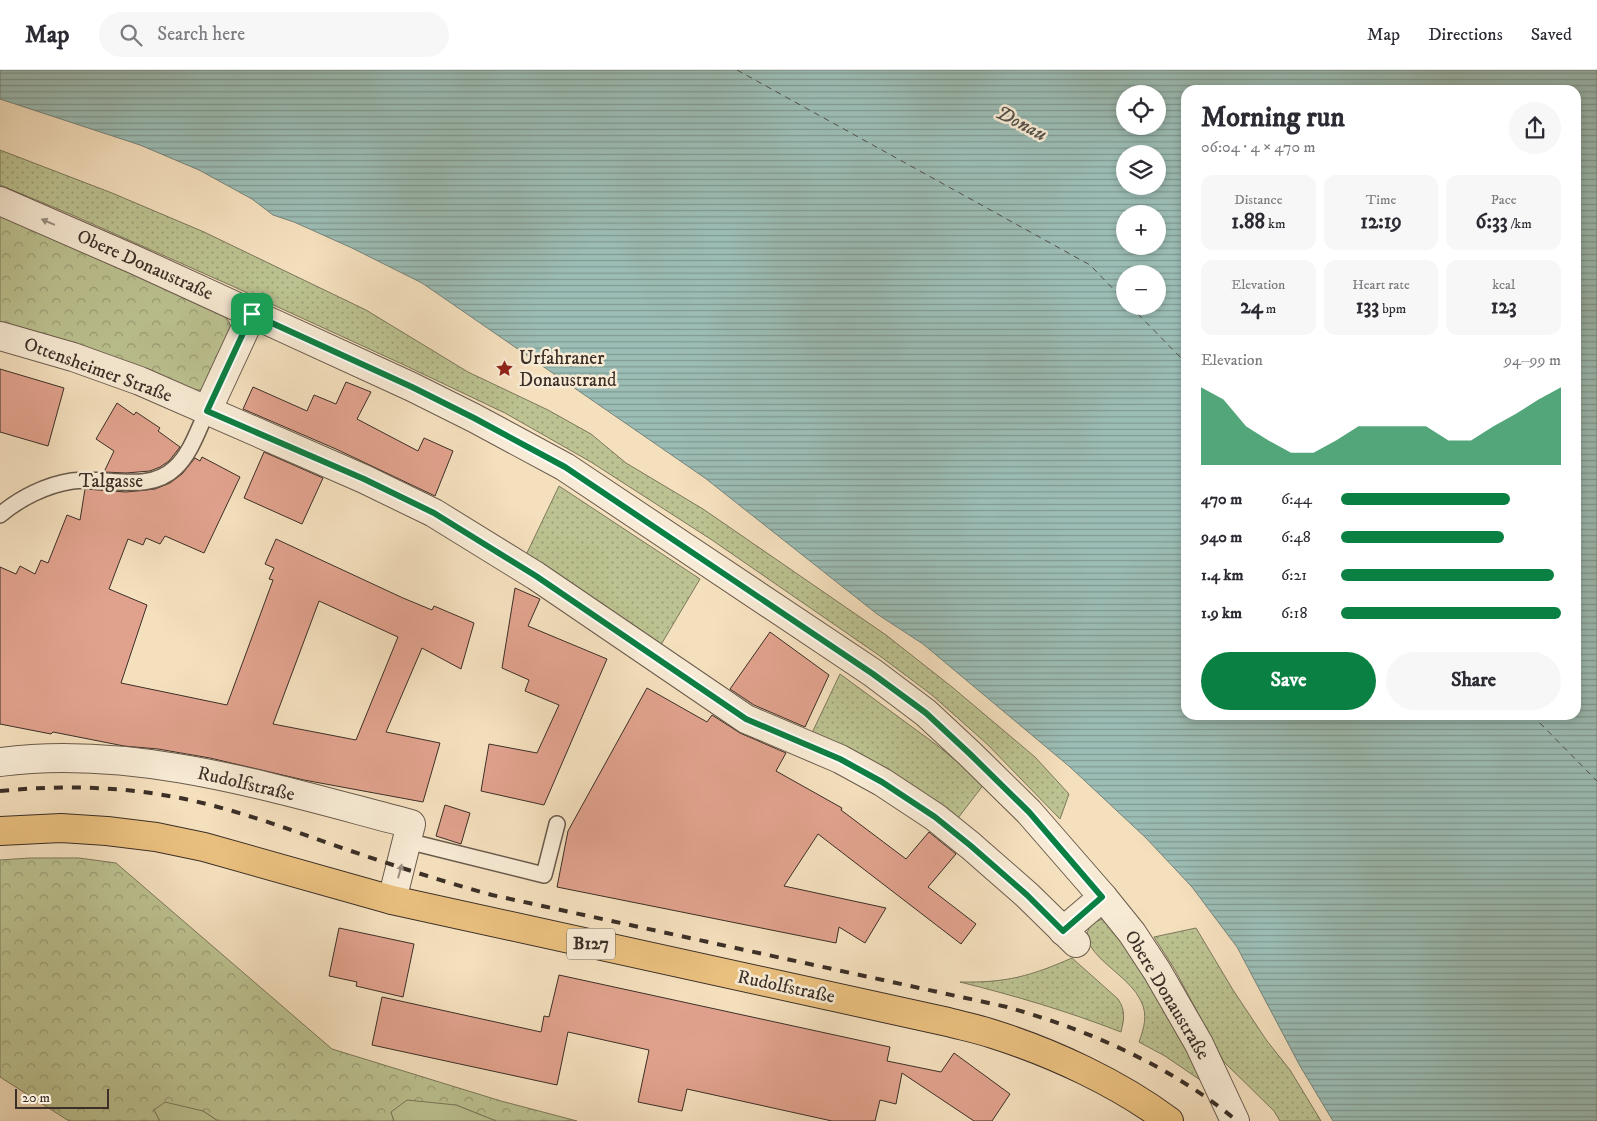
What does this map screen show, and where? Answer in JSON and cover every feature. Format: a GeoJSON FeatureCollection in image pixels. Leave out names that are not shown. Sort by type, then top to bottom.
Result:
{"type":"FeatureCollection","features":[{"type":"Feature","properties":{"kind":"main road","name":"Rudolfstraße"},"geometry":{"type":"LineString","coordinates":[[0,831],[61,828],[156,837],[204,847],[392,900],[919,1016],[992,1034],[1060,1059],[1114,1087],[1167,1120]]}},
{"type":"Feature","properties":{"kind":"street","name":"Obere Donaustraße"},"geometry":{"type":"LineString","coordinates":[[0,201],[133,259],[439,400],[565,467],[873,674],[926,713],[1029,812],[1132,933],[1157,971],[1202,1052],[1235,1121]]}},
{"type":"Feature","properties":{"kind":"street","name":"Talgasse"},"geometry":{"type":"LineString","coordinates":[[207,411],[252,314]]}},
{"type":"Feature","properties":{"kind":"street","name":"Ottensheimer Straße"},"geometry":{"type":"LineString","coordinates":[[0,336],[73,357],[140,381],[364,479],[434,513],[536,576],[746,719],[840,759],[882,782],[935,817],[1027,895],[1070,937],[1102,897]]}},
{"type":"Feature","properties":{"kind":"street","name":"Rudolfstraße"},"geometry":{"type":"LineString","coordinates":[[0,762],[28,758],[74,757],[136,762],[240,780],[411,824],[392,900]]}},
{"type":"Feature","properties":{"kind":"lane","name":"Talgasse"},"geometry":{"type":"LineString","coordinates":[[0,515],[22,499],[50,486],[72,481],[99,480],[137,483],[153,480],[168,474],[188,453],[207,411]]}},
{"type":"Feature","properties":{"kind":"lane"},"geometry":{"type":"LineString","coordinates":[[407,841],[544,875],[557,824]]}},
{"type":"Feature","properties":{"kind":"green space"},"geometry":{"type":"Polygon","coordinates":[[[0,150],[112,193],[204,232],[366,310],[468,372],[548,410],[591,434],[626,463],[703,509],[886,635],[952,687],[1035,757],[1069,794],[1060,819],[987,744],[932,695],[880,656],[712,540],[591,462],[505,413],[402,364],[230,285],[0,185],[0,150]]]}},
{"type":"Feature","properties":{"kind":"green space"},"geometry":{"type":"Polygon","coordinates":[[[0,213],[222,313],[229,322],[232,331],[207,383],[201,390],[191,390],[0,325],[0,213]]]}},
{"type":"Feature","properties":{"kind":"green space"},"geometry":{"type":"Polygon","coordinates":[[[559,486],[700,579],[659,648],[526,555],[559,486]]]}},
{"type":"Feature","properties":{"kind":"green space"},"geometry":{"type":"Polygon","coordinates":[[[840,674],[938,746],[984,784],[958,818],[917,788],[865,757],[811,735],[840,674]]]}},
{"type":"Feature","properties":{"kind":"green space"},"geometry":{"type":"Polygon","coordinates":[[[79,858],[116,863],[332,1049],[501,1101],[577,1121],[496,1121],[456,1105],[391,1112],[394,1121],[218,1121],[203,1111],[154,1110],[160,1121],[69,1121],[0,1077],[0,860],[79,858]]]}},
{"type":"Feature","properties":{"kind":"green space"},"geometry":{"type":"Polygon","coordinates":[[[1104,919],[1118,926],[1206,1084],[1165,1056],[1139,1042],[1145,1016],[1141,1001],[1130,985],[1101,959],[1087,939],[1088,931],[1092,924],[1104,919]]]}},
{"type":"Feature","properties":{"kind":"green space"},"geometry":{"type":"Polygon","coordinates":[[[1196,928],[1233,990],[1267,1041],[1290,1070],[1321,1121],[1280,1121],[1274,1111],[1224,1062],[1175,970],[1154,937],[1196,928]]]}},
{"type":"Feature","properties":{"kind":"green space"},"geometry":{"type":"Polygon","coordinates":[[[1072,958],[1118,999],[1124,1015],[1121,1032],[1041,1004],[960,982],[1005,980],[1031,974],[1072,958]]]}},
{"type":"Feature","properties":{"kind":"green space"},"geometry":{"type":"Polygon","coordinates":[[[407,1100],[456,1105],[496,1121],[394,1121],[391,1112],[407,1100]]]}},
{"type":"Feature","properties":{"kind":"green space"},"geometry":{"type":"Polygon","coordinates":[[[165,1102],[203,1111],[218,1121],[160,1121],[154,1110],[165,1102]]]}},
{"type":"Feature","properties":{"kind":"water","name":"Donau"},"geometry":{"type":"Polygon","coordinates":[[[0,70],[1597,70],[1597,1121],[1333,1121],[1300,1066],[1237,947],[1192,887],[1146,838],[1070,767],[923,644],[877,614],[705,478],[422,283],[352,248],[294,222],[273,215],[252,199],[199,170],[140,145],[0,99],[0,70]]]}},
{"type":"Feature","properties":{"kind":"building"},"geometry":{"type":"Polygon","coordinates":[[[0,369],[64,388],[48,446],[0,432],[0,369]]]}},
{"type":"Feature","properties":{"kind":"building"},"geometry":{"type":"Polygon","coordinates":[[[346,382],[371,392],[357,419],[418,451],[424,438],[453,451],[435,496],[336,449],[243,409],[253,387],[307,411],[314,395],[336,404],[346,382]]]}},
{"type":"Feature","properties":{"kind":"building"},"geometry":{"type":"Polygon","coordinates":[[[117,403],[134,415],[136,412],[160,428],[158,431],[180,447],[169,461],[150,471],[104,472],[114,451],[96,439],[117,403]]]}},
{"type":"Feature","properties":{"kind":"building"},"geometry":{"type":"Polygon","coordinates":[[[264,452],[323,478],[302,524],[244,498],[264,452]]]}},
{"type":"Feature","properties":{"kind":"building"},"geometry":{"type":"Polygon","coordinates":[[[202,457],[240,477],[204,553],[165,536],[160,544],[146,538],[143,545],[128,539],[109,589],[147,605],[121,683],[227,705],[273,580],[269,579],[274,568],[265,564],[276,539],[403,598],[432,610],[434,606],[474,623],[461,669],[422,648],[386,732],[440,743],[423,802],[304,780],[210,758],[158,749],[124,746],[0,724],[0,567],[16,574],[20,566],[35,574],[41,560],[48,563],[67,515],[80,520],[85,489],[126,492],[155,489],[170,483],[182,474],[195,458],[200,461],[202,457]],[[319,601],[273,724],[356,740],[398,637],[319,601]]]}},
{"type":"Feature","properties":{"kind":"building"},"geometry":{"type":"Polygon","coordinates":[[[515,588],[540,599],[528,626],[607,659],[544,805],[481,791],[489,744],[537,753],[559,705],[525,691],[529,680],[502,668],[515,588]]]}},
{"type":"Feature","properties":{"kind":"building"},"geometry":{"type":"Polygon","coordinates":[[[770,632],[829,675],[805,727],[754,705],[730,689],[770,632]]]}},
{"type":"Feature","properties":{"kind":"building"},"geometry":{"type":"Polygon","coordinates":[[[647,688],[707,722],[712,715],[740,733],[786,753],[776,771],[842,808],[841,810],[906,859],[929,832],[956,854],[928,887],[976,924],[961,944],[818,834],[784,886],[886,908],[865,943],[839,927],[836,943],[557,887],[568,831],[647,688]]]}},
{"type":"Feature","properties":{"kind":"building"},"geometry":{"type":"Polygon","coordinates":[[[445,805],[470,813],[461,844],[436,836],[445,805]]]}},
{"type":"Feature","properties":{"kind":"building"},"geometry":{"type":"Polygon","coordinates":[[[339,928],[414,944],[403,997],[356,986],[357,982],[329,976],[339,928]]]}},
{"type":"Feature","properties":{"kind":"building"},"geometry":{"type":"Polygon","coordinates":[[[559,975],[890,1047],[887,1061],[941,1072],[954,1053],[1010,1094],[992,1121],[974,1121],[902,1073],[896,1104],[880,1100],[875,1121],[832,1121],[687,1089],[682,1111],[638,1102],[649,1050],[568,1032],[557,1085],[372,1045],[382,997],[541,1032],[544,1016],[549,1017],[559,975]]]}},
{"type":"Feature","properties":{"kind":"ferry route"},"geometry":{"type":"LineString","coordinates":[[737,70],[1090,265],[1116,292]]}},
{"type":"Feature","properties":{"kind":"ferry route"},"geometry":{"type":"LineString","coordinates":[[1139,315],[1181,358]]}},
{"type":"Feature","properties":{"kind":"ferry route"},"geometry":{"type":"LineString","coordinates":[[1537,720],[1597,781]]}},
{"type":"Feature","properties":{"kind":"railway"},"geometry":{"type":"LineString","coordinates":[[0,791],[70,787],[138,791],[185,799],[248,816],[386,863],[492,895],[1007,1007],[1068,1027],[1128,1052],[1185,1083],[1237,1121]]}},
{"type":"Feature","properties":{"kind":"place","name":"Urfahraner Donaustrand"},"geometry":{"type":"Point","coordinates":[505,369]}},
{"type":"Feature","properties":{"kind":"route"},"geometry":{"type":"LineString","coordinates":[[252,314],[412,387],[565,467],[873,674],[926,713],[970,754],[1029,812],[1102,897],[1063,931],[1027,895],[971,846],[935,817],[882,782],[840,759],[746,719],[536,576],[434,513],[364,479],[207,411],[252,314]]}}]}
